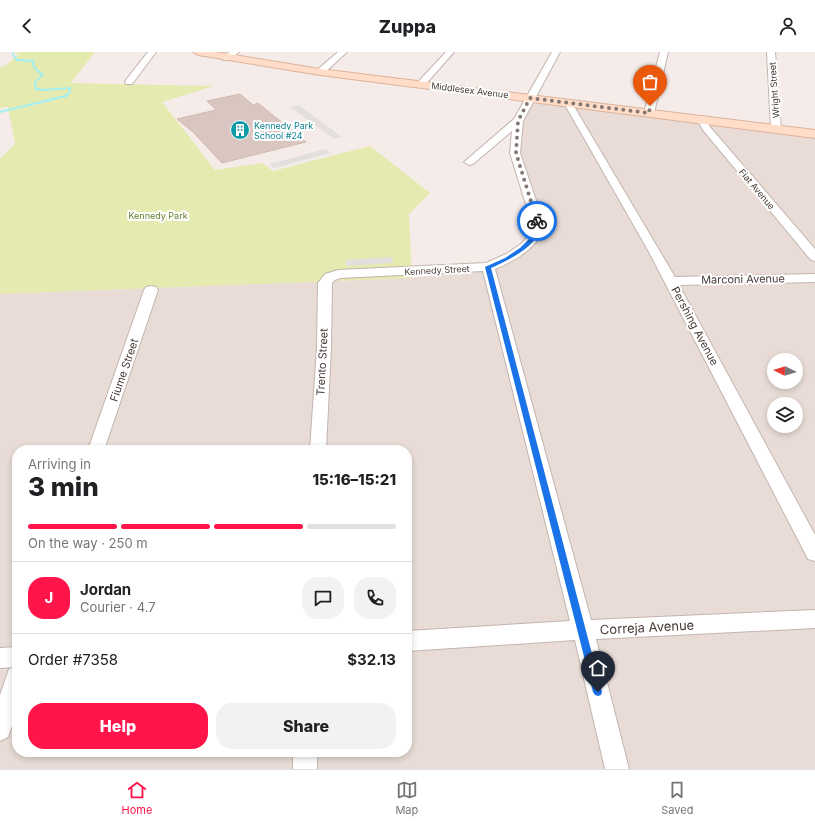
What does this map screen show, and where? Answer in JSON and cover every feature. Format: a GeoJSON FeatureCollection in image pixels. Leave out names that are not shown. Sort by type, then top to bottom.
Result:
{"type":"FeatureCollection","features":[{"type":"Feature","properties":{"kind":"street"},"geometry":{"type":"LineString","coordinates":[[130,82],[152,52]]}},
{"type":"Feature","properties":{"kind":"street","name":"Middlesex Avenue"},"geometry":{"type":"LineString","coordinates":[[198,52],[231,55],[320,72],[815,134]]}},
{"type":"Feature","properties":{"kind":"street"},"geometry":{"type":"LineString","coordinates":[[320,72],[343,52]]}},
{"type":"Feature","properties":{"kind":"street"},"geometry":{"type":"LineString","coordinates":[[421,84],[450,52]]}},
{"type":"Feature","properties":{"kind":"street","name":"Kennedy Street"},"geometry":{"type":"LineString","coordinates":[[469,162],[518,121],[556,52]]}},
{"type":"Feature","properties":{"kind":"street"},"geometry":{"type":"LineString","coordinates":[[649,113],[664,52]]}},
{"type":"Feature","properties":{"kind":"street","name":"Wright Street"},"geometry":{"type":"LineString","coordinates":[[771,52],[776,129]]}},
{"type":"Feature","properties":{"kind":"street","name":"Pershing Avenue"},"geometry":{"type":"LineString","coordinates":[[568,102],[671,281],[815,553]]}},
{"type":"Feature","properties":{"kind":"street","name":"Fiat Avenue"},"geometry":{"type":"LineString","coordinates":[[702,119],[706,128],[815,257]]}},
{"type":"Feature","properties":{"kind":"street","name":"Kennedy Street"},"geometry":{"type":"LineString","coordinates":[[330,277],[338,274],[488,267],[507,259],[522,249],[538,233],[539,228],[516,153],[518,121]]}},
{"type":"Feature","properties":{"kind":"street"},"geometry":{"type":"LineString","coordinates":[[488,267],[583,630],[617,769]]}},
{"type":"Feature","properties":{"kind":"street","name":"Trento Street"},"geometry":{"type":"LineString","coordinates":[[318,445],[325,283],[330,277]]}},
{"type":"Feature","properties":{"kind":"street","name":"Marconi Avenue"},"geometry":{"type":"LineString","coordinates":[[671,281],[815,278]]}},
{"type":"Feature","properties":{"kind":"street","name":"Fiume Street"},"geometry":{"type":"LineString","coordinates":[[98,445],[151,290]]}},
{"type":"Feature","properties":{"kind":"street","name":"Correja Avenue"},"geometry":{"type":"LineString","coordinates":[[412,641],[583,630],[815,620]]}},
{"type":"Feature","properties":{"kind":"street"},"geometry":{"type":"LineString","coordinates":[[0,658],[12,657]]}},
{"type":"Feature","properties":{"kind":"street"},"geometry":{"type":"LineString","coordinates":[[0,729],[12,693]]}},
{"type":"Feature","properties":{"kind":"street"},"geometry":{"type":"LineString","coordinates":[[305,757],[305,769]]}},
{"type":"Feature","properties":{"kind":"shaded area"},"geometry":{"type":"Polygon","coordinates":[[[530,98],[815,134],[815,769],[0,769],[0,294],[412,278],[488,267],[538,233],[515,153],[518,121],[530,98]]]}},
{"type":"Feature","properties":{"kind":"shaded area"},"geometry":{"type":"Polygon","coordinates":[[[299,105],[342,137],[334,139],[290,107],[299,105]]]}},
{"type":"Feature","properties":{"kind":"shaded area"},"geometry":{"type":"Polygon","coordinates":[[[326,149],[331,153],[274,168],[269,164],[326,149]]]}},
{"type":"Feature","properties":{"kind":"shaded area"},"geometry":{"type":"Polygon","coordinates":[[[392,257],[393,263],[346,266],[346,260],[392,257]]]}},
{"type":"Feature","properties":{"kind":"green space","name":"Kennedy Park"},"geometry":{"type":"Polygon","coordinates":[[[14,52],[95,52],[71,83],[214,86],[162,102],[215,170],[262,163],[273,171],[370,146],[430,193],[409,214],[412,278],[0,294],[0,159],[15,144],[8,107],[0,108],[0,67],[5,66],[18,55],[14,52]]]}},
{"type":"Feature","properties":{"kind":"building","name":"Kennedy Park School #24"},"geometry":{"type":"Polygon","coordinates":[[[240,94],[253,105],[258,103],[306,142],[222,163],[193,132],[177,119],[216,110],[207,101],[240,94]]]}},
{"type":"Feature","properties":{"kind":"waterway"},"geometry":{"type":"LineString","coordinates":[[0,112],[66,96],[70,92],[70,88],[45,90],[36,89],[35,82],[43,75],[34,67],[33,61],[17,60],[12,53],[13,52]]}},
{"type":"Feature","properties":{"kind":"way so far"},"geometry":{"type":"LineString","coordinates":[[537,221],[516,153],[518,121],[530,98],[649,113],[650,106]]}},
{"type":"Feature","properties":{"kind":"place","name":"Kennedy Park School #24"},"geometry":{"type":"Point","coordinates":[240,130]}},
{"type":"Feature","properties":{"kind":"route"},"geometry":{"type":"LineString","coordinates":[[537,221],[539,228],[538,233],[522,249],[507,259],[488,267],[598,692]]}}]}
